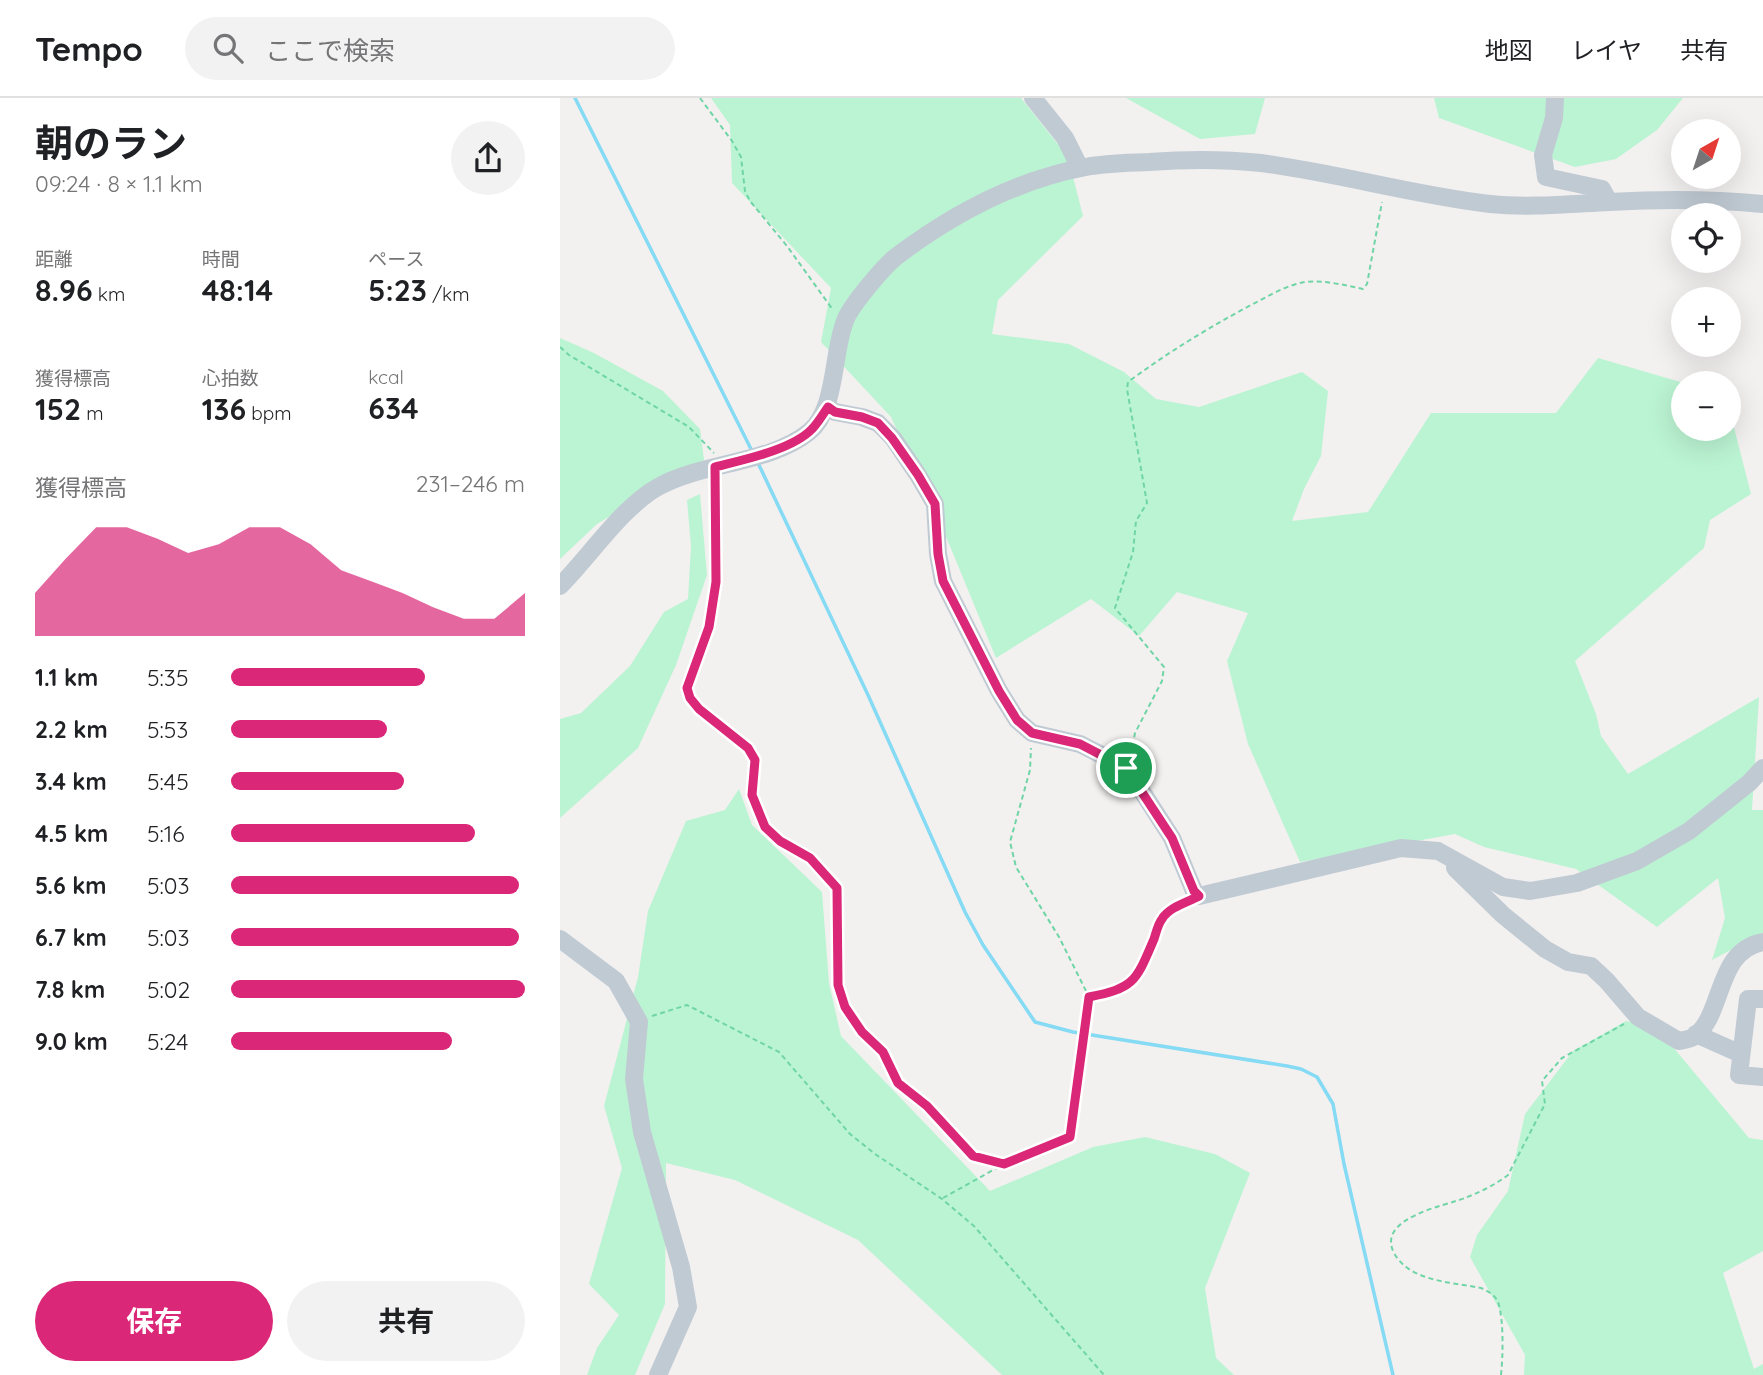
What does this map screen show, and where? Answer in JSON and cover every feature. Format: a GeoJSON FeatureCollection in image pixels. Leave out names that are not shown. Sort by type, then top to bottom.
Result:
{"type":"FeatureCollection","features":[{"type":"Feature","properties":{"kind":"street"},"geometry":{"type":"LineString","coordinates":[[1033,98],[1065,138],[1080,168]]}},
{"type":"Feature","properties":{"kind":"street"},"geometry":{"type":"LineString","coordinates":[[1555,98],[1554,118],[1543,155],[1546,177],[1602,189],[1609,202]]}},
{"type":"Feature","properties":{"kind":"street"},"geometry":{"type":"LineString","coordinates":[[560,586],[641,498],[662,485],[762,456],[810,431],[828,407],[833,369],[849,312],[893,259],[976,205],[1017,186],[1080,168],[1173,160],[1214,160],[1261,163],[1490,204],[1565,206],[1609,202],[1735,201],[1763,204]]}},
{"type":"Feature","properties":{"kind":"street"},"geometry":{"type":"LineString","coordinates":[[828,407],[835,412],[878,423],[918,475],[935,504],[938,554],[943,581],[999,691],[1017,720],[1032,733],[1080,744],[1126,768],[1172,838],[1194,891],[1199,896],[1401,848],[1438,851],[1503,887],[1530,891],[1577,883],[1637,861],[1689,831],[1749,783],[1763,768]]}},
{"type":"Feature","properties":{"kind":"street"},"geometry":{"type":"LineString","coordinates":[[1438,851],[1503,915],[1545,949],[1568,962],[1591,966],[1638,1017],[1679,1041],[1693,1038],[1704,1026],[1737,955],[1758,942],[1763,942]]}},
{"type":"Feature","properties":{"kind":"street"},"geometry":{"type":"LineString","coordinates":[[560,939],[616,981],[639,1022],[634,1079],[642,1132],[681,1267],[688,1307],[658,1375]]}},
{"type":"Feature","properties":{"kind":"street"},"geometry":{"type":"LineString","coordinates":[[1763,999],[1748,999],[1739,1075],[1763,1077]]}},
{"type":"Feature","properties":{"kind":"street"},"geometry":{"type":"LineString","coordinates":[[1696,1034],[1741,1054]]}},
{"type":"Feature","properties":{"kind":"path"},"geometry":{"type":"LineString","coordinates":[[700,98],[741,157],[745,191],[750,201],[844,323]]}},
{"type":"Feature","properties":{"kind":"path"},"geometry":{"type":"LineString","coordinates":[[1126,768],[1135,733],[1162,681],[1164,667],[1115,608],[1133,552],[1136,521],[1147,503],[1126,389],[1128,382],[1179,346],[1272,294],[1301,283],[1320,281],[1363,289],[1367,284],[1385,185]]}},
{"type":"Feature","properties":{"kind":"path"},"geometry":{"type":"LineString","coordinates":[[560,347],[689,427],[720,466],[716,582],[709,627],[687,688],[690,698],[699,709],[748,748],[755,760],[752,795],[765,827],[780,841],[810,858],[837,888],[838,985],[845,1007],[854,1021],[883,1052],[898,1083],[927,1106],[973,1156],[1004,1164]]}},
{"type":"Feature","properties":{"kind":"path"},"geometry":{"type":"LineString","coordinates":[[942,1199],[1004,1164],[1070,1137],[1089,997],[1059,937],[1016,867],[1010,842],[1030,770],[1032,733]]}},
{"type":"Feature","properties":{"kind":"path"},"geometry":{"type":"LineString","coordinates":[[1089,997],[1116,992],[1129,985],[1140,972],[1161,920],[1169,911],[1199,896]]}},
{"type":"Feature","properties":{"kind":"path"},"geometry":{"type":"LineString","coordinates":[[639,1022],[687,1005],[779,1052],[850,1135],[942,1199],[974,1226],[1104,1375]]}},
{"type":"Feature","properties":{"kind":"path"},"geometry":{"type":"LineString","coordinates":[[1501,1375],[1500,1311],[1497,1300],[1490,1292],[1481,1288],[1419,1275],[1406,1267],[1392,1250],[1391,1236],[1404,1221],[1419,1213],[1466,1197],[1508,1175],[1545,1104],[1542,1081],[1562,1058],[1638,1017]]}},
{"type":"Feature","properties":{"kind":"green space"},"geometry":{"type":"Polygon","coordinates":[[[711,98],[1021,98],[1068,157],[1083,216],[998,300],[992,334],[1069,344],[1124,372],[1156,399],[1199,407],[1302,372],[1328,391],[1321,456],[1292,521],[1368,512],[1431,413],[1556,413],[1598,358],[1671,379],[1671,441],[1737,441],[1751,494],[1710,520],[1704,548],[1575,661],[1596,714],[1601,736],[1628,774],[1759,697],[1752,810],[1763,810],[1763,933],[1712,960],[1725,918],[1718,878],[1657,927],[1576,869],[1484,847],[1455,834],[1300,862],[1248,744],[1227,661],[1248,613],[1177,592],[1139,636],[1091,599],[996,658],[947,539],[891,417],[821,342],[831,288],[732,183],[730,125],[711,98]]]}},
{"type":"Feature","properties":{"kind":"green space"},"geometry":{"type":"Polygon","coordinates":[[[1126,98],[1265,98],[1255,134],[1200,139],[1126,98]]]}},
{"type":"Feature","properties":{"kind":"green space"},"geometry":{"type":"Polygon","coordinates":[[[1434,98],[1683,98],[1657,130],[1616,159],[1575,167],[1439,118],[1434,98]]]}},
{"type":"Feature","properties":{"kind":"green space"},"geometry":{"type":"Polygon","coordinates":[[[560,338],[594,353],[663,391],[700,429],[704,460],[597,524],[560,559],[560,338]]]}},
{"type":"Feature","properties":{"kind":"green space"},"geometry":{"type":"Polygon","coordinates":[[[700,494],[707,575],[676,665],[638,748],[560,818],[560,719],[581,713],[630,666],[664,612],[688,599],[691,546],[687,500],[700,494]]]}},
{"type":"Feature","properties":{"kind":"green space"},"geometry":{"type":"Polygon","coordinates":[[[739,789],[752,825],[822,892],[829,983],[841,1036],[990,1191],[1093,1147],[1145,1137],[1215,1154],[1250,1173],[1205,1288],[1216,1358],[1234,1375],[1002,1375],[858,1240],[735,1180],[666,1163],[665,1304],[635,1375],[587,1375],[597,1348],[619,1315],[589,1284],[622,1168],[604,1106],[638,977],[648,911],[686,821],[725,810],[739,789]]]}},
{"type":"Feature","properties":{"kind":"green space"},"geometry":{"type":"Polygon","coordinates":[[[1626,1021],[1657,1028],[1749,1138],[1763,1140],[1763,1251],[1723,1273],[1754,1369],[1763,1364],[1763,1375],[1524,1375],[1525,1355],[1470,1257],[1477,1235],[1508,1191],[1525,1114],[1573,1051],[1626,1021]]]}},
{"type":"Feature","properties":{"kind":"waterway"},"geometry":{"type":"LineString","coordinates":[[575,98],[753,453]]}},
{"type":"Feature","properties":{"kind":"waterway"},"geometry":{"type":"LineString","coordinates":[[758,463],[868,695],[965,912],[983,945],[1035,1022],[1073,1032],[1287,1066],[1317,1077],[1333,1104],[1344,1164],[1393,1375]]}},
{"type":"Feature","properties":{"kind":"route"},"geometry":{"type":"LineString","coordinates":[[828,407],[835,412],[878,423],[892,438],[935,504],[938,554],[943,581],[999,691],[1017,720],[1032,733],[1080,744],[1126,768],[1172,838],[1194,891],[1199,896],[1169,911],[1161,920],[1140,972],[1129,985],[1116,992],[1089,997],[1070,1137],[1004,1164],[973,1156],[927,1106],[898,1083],[883,1052],[862,1032],[845,1007],[838,985],[837,888],[810,858],[780,841],[765,827],[752,795],[755,760],[748,748],[699,709],[690,698],[687,688],[709,627],[716,582],[715,467],[762,456],[786,444],[810,431],[828,407]]}}]}
